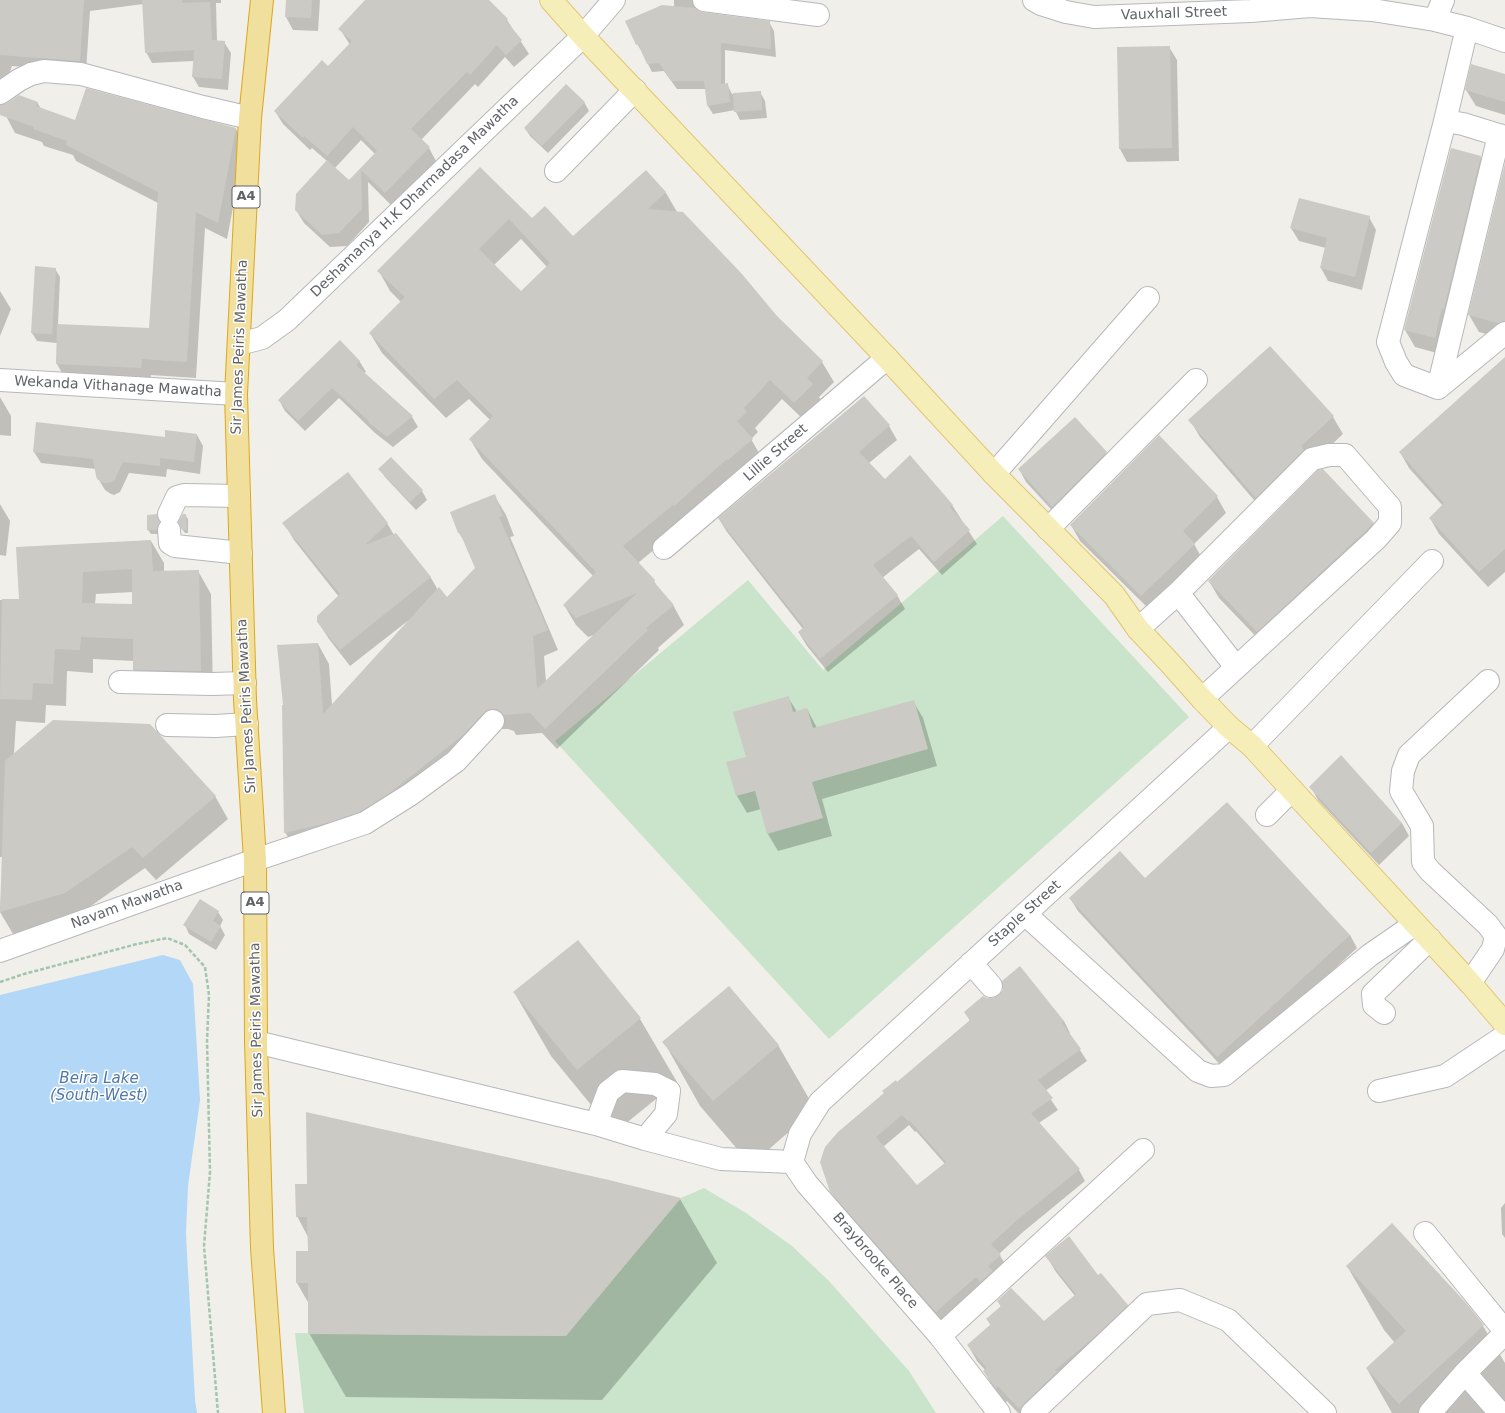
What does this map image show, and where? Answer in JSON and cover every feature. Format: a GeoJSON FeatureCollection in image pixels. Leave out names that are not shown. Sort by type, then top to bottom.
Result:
{"type":"FeatureCollection","features":[{"type":"Feature","properties":{"kind":"highway","name":"Sir James Peiris Mawatha"},"geometry":{"type":"LineString","coordinates":[[262,0],[250,118],[236,394],[245,683],[255,860],[256,1042],[262,1248],[274,1413]]}},
{"type":"Feature","properties":{"kind":"main road"},"geometry":{"type":"LineString","coordinates":[[551,0],[583,36],[887,358],[994,474],[1114,595],[1138,629],[1202,700],[1229,727],[1252,746],[1430,939],[1505,1024]]}},
{"type":"Feature","properties":{"kind":"street","name":"Deshamanya H.K Dharmadasa Mawatha"},"geometry":{"type":"LineString","coordinates":[[239,344],[262,338],[287,320],[583,36],[614,0]]}},
{"type":"Feature","properties":{"kind":"street"},"geometry":{"type":"LineString","coordinates":[[704,0],[818,15]]}},
{"type":"Feature","properties":{"kind":"street","name":"Vauxhall Street"},"geometry":{"type":"LineString","coordinates":[[1039,1],[1066,12],[1094,17],[1247,6],[1310,6],[1372,10],[1439,10],[1467,28],[1505,41]]}},
{"type":"Feature","properties":{"kind":"street"},"geometry":{"type":"LineString","coordinates":[[1438,388],[1404,375],[1396,362],[1388,342],[1445,121],[1467,28]]}},
{"type":"Feature","properties":{"kind":"street"},"geometry":{"type":"LineString","coordinates":[[0,93],[31,74],[44,71],[81,74],[250,118]]}},
{"type":"Feature","properties":{"kind":"street"},"geometry":{"type":"LineString","coordinates":[[556,171],[635,90]]}},
{"type":"Feature","properties":{"kind":"street"},"geometry":{"type":"LineString","coordinates":[[1438,388],[1502,136],[1463,124],[1445,121]]}},
{"type":"Feature","properties":{"kind":"street"},"geometry":{"type":"LineString","coordinates":[[994,474],[1148,298]]}},
{"type":"Feature","properties":{"kind":"street"},"geometry":{"type":"LineString","coordinates":[[1438,388],[1505,333]]}},
{"type":"Feature","properties":{"kind":"street","name":"Lillie Street"},"geometry":{"type":"LineString","coordinates":[[664,548],[887,358]]}},
{"type":"Feature","properties":{"kind":"street","name":"Wekanda Vithanage Mawatha"},"geometry":{"type":"LineString","coordinates":[[0,380],[236,394]]}},
{"type":"Feature","properties":{"kind":"street"},"geometry":{"type":"LineString","coordinates":[[1048,529],[1196,380]]}},
{"type":"Feature","properties":{"kind":"street"},"geometry":{"type":"LineString","coordinates":[[1138,629],[1178,593],[1312,459],[1329,455],[1345,455],[1390,507],[1390,523],[1376,539],[1202,700]]}},
{"type":"Feature","properties":{"kind":"street"},"geometry":{"type":"LineString","coordinates":[[239,496],[184,495],[177,497],[169,522],[170,543],[175,546],[241,553]]}},
{"type":"Feature","properties":{"kind":"street"},"geometry":{"type":"LineString","coordinates":[[1252,746],[1432,561]]}},
{"type":"Feature","properties":{"kind":"street"},"geometry":{"type":"LineString","coordinates":[[1178,593],[1236,667]]}},
{"type":"Feature","properties":{"kind":"street"},"geometry":{"type":"LineString","coordinates":[[1470,983],[1493,949],[1496,936],[1488,925],[1423,862],[1422,826],[1401,791],[1403,771],[1409,755],[1488,681]]}},
{"type":"Feature","properties":{"kind":"street"},"geometry":{"type":"LineString","coordinates":[[120,682],[212,684],[245,683]]}},
{"type":"Feature","properties":{"kind":"street","name":"Navam Mawatha"},"geometry":{"type":"LineString","coordinates":[[0,951],[255,860],[365,823],[411,794],[456,761],[493,721]]}},
{"type":"Feature","properties":{"kind":"street"},"geometry":{"type":"LineString","coordinates":[[167,725],[216,726],[247,724]]}},
{"type":"Feature","properties":{"kind":"street","name":"Staple Street"},"geometry":{"type":"LineString","coordinates":[[792,1162],[800,1134],[820,1102],[1229,727]]}},
{"type":"Feature","properties":{"kind":"street"},"geometry":{"type":"LineString","coordinates":[[1266,815],[1292,790]]}},
{"type":"Feature","properties":{"kind":"street"},"geometry":{"type":"LineString","coordinates":[[1025,914],[1198,1071],[1211,1076],[1224,1075],[1370,955],[1415,924]]}},
{"type":"Feature","properties":{"kind":"street"},"geometry":{"type":"LineString","coordinates":[[1384,1013],[1374,1005],[1373,994],[1430,939]]}},
{"type":"Feature","properties":{"kind":"street"},"geometry":{"type":"LineString","coordinates":[[971,963],[991,986]]}},
{"type":"Feature","properties":{"kind":"street"},"geometry":{"type":"LineString","coordinates":[[1379,1091],[1445,1076],[1505,1036]]}},
{"type":"Feature","properties":{"kind":"street"},"geometry":{"type":"LineString","coordinates":[[256,1042],[596,1124],[645,1139],[721,1159],[792,1162]]}},
{"type":"Feature","properties":{"kind":"street"},"geometry":{"type":"LineString","coordinates":[[596,1124],[608,1092],[622,1081],[655,1084],[669,1091],[666,1114],[645,1139]]}},
{"type":"Feature","properties":{"kind":"street"},"geometry":{"type":"LineString","coordinates":[[940,1336],[1143,1150]]}},
{"type":"Feature","properties":{"kind":"street","name":"Braybrooke Place"},"geometry":{"type":"LineString","coordinates":[[792,1162],[807,1184],[940,1336],[999,1413]]}},
{"type":"Feature","properties":{"kind":"street"},"geometry":{"type":"LineString","coordinates":[[1425,1233],[1505,1332],[1465,1373],[1430,1413]]}},
{"type":"Feature","properties":{"kind":"street"},"geometry":{"type":"LineString","coordinates":[[1032,1413],[1147,1304],[1180,1300],[1228,1320],[1325,1413]]}},
{"type":"Feature","properties":{"kind":"street"},"geometry":{"type":"LineString","coordinates":[[1465,1373],[1500,1413]]}},
{"type":"Feature","properties":{"kind":"path"},"geometry":{"type":"LineString","coordinates":[[0,982],[24,974],[137,944],[166,938],[185,945],[205,968],[209,995],[207,1041],[210,1172],[204,1246],[218,1413]]}},
{"type":"Feature","properties":{"kind":"green space"},"geometry":{"type":"Polygon","coordinates":[[[1003,516],[1189,717],[829,1039],[555,741],[748,580],[823,670],[1003,516]]]}},
{"type":"Feature","properties":{"kind":"green space"},"geometry":{"type":"Polygon","coordinates":[[[704,1188],[746,1213],[792,1246],[829,1281],[909,1371],[936,1413],[304,1413],[295,1333],[565,1336],[681,1198],[704,1188]]]}},
{"type":"Feature","properties":{"kind":"water","name":"Beira Lake (South-West)"},"geometry":{"type":"Polygon","coordinates":[[[163,955],[180,960],[193,984],[200,1100],[188,1186],[186,1234],[197,1413],[0,1413],[0,995],[163,955]]]}},
{"type":"Feature","properties":{"kind":"building"},"geometry":{"type":"Polygon","coordinates":[[[0,0],[84,0],[80,61],[0,55],[0,0]]]}},
{"type":"Feature","properties":{"kind":"building"},"geometry":{"type":"Polygon","coordinates":[[[142,0],[182,0],[182,3],[210,2],[212,40],[225,41],[222,79],[192,77],[194,50],[145,53],[142,0]]]}},
{"type":"Feature","properties":{"kind":"building"},"geometry":{"type":"Polygon","coordinates":[[[286,0],[312,0],[311,18],[285,17],[286,0]]]}},
{"type":"Feature","properties":{"kind":"building"},"geometry":{"type":"Polygon","coordinates":[[[365,0],[489,0],[508,19],[506,21],[522,40],[506,55],[497,45],[470,75],[467,72],[411,129],[430,147],[385,193],[361,170],[362,209],[339,233],[322,235],[295,210],[296,194],[327,160],[349,180],[377,151],[353,127],[327,156],[304,136],[303,138],[274,111],[322,60],[328,66],[352,41],[338,29],[365,0]]]}},
{"type":"Feature","properties":{"kind":"building"},"geometry":{"type":"Polygon","coordinates":[[[662,5],[695,8],[702,12],[770,21],[771,49],[721,43],[721,84],[728,83],[730,102],[707,106],[704,81],[671,81],[659,63],[647,64],[625,21],[662,5]]]}},
{"type":"Feature","properties":{"kind":"building"},"geometry":{"type":"Polygon","coordinates":[[[1170,46],[1172,148],[1119,149],[1117,47],[1170,46]]]}},
{"type":"Feature","properties":{"kind":"building"},"geometry":{"type":"Polygon","coordinates":[[[1471,64],[1505,74],[1505,102],[1465,90],[1471,64]]]}},
{"type":"Feature","properties":{"kind":"building"},"geometry":{"type":"Polygon","coordinates":[[[566,84],[585,102],[542,146],[524,128],[566,84]]]}},
{"type":"Feature","properties":{"kind":"building"},"geometry":{"type":"Polygon","coordinates":[[[86,88],[236,128],[218,223],[196,212],[187,362],[142,359],[141,368],[56,364],[57,324],[149,328],[158,192],[66,145],[67,141],[0,115],[0,105],[7,103],[19,95],[38,102],[36,106],[75,120],[86,88]]]}},
{"type":"Feature","properties":{"kind":"building"},"geometry":{"type":"Polygon","coordinates":[[[761,91],[762,110],[734,112],[733,93],[761,91]]]}},
{"type":"Feature","properties":{"kind":"building"},"geometry":{"type":"Polygon","coordinates":[[[1451,148],[1481,156],[1444,309],[1442,308],[1435,338],[1404,330],[1451,148]]]}},
{"type":"Feature","properties":{"kind":"building"},"geometry":{"type":"Polygon","coordinates":[[[1505,163],[1505,321],[1497,323],[1468,315],[1505,163]]]}},
{"type":"Feature","properties":{"kind":"building"},"geometry":{"type":"Polygon","coordinates":[[[480,167],[532,218],[545,206],[573,236],[646,170],[666,192],[648,209],[683,212],[742,274],[777,316],[823,361],[807,378],[813,384],[794,403],[770,380],[744,408],[747,412],[737,421],[753,439],[728,460],[727,459],[674,506],[673,505],[623,546],[655,580],[654,582],[674,605],[646,628],[648,630],[545,729],[530,713],[504,715],[496,709],[489,709],[463,735],[387,795],[360,812],[327,823],[284,833],[283,705],[277,645],[318,643],[323,714],[439,587],[447,597],[475,568],[460,533],[458,533],[450,512],[495,494],[503,516],[499,517],[548,630],[533,636],[537,689],[637,593],[576,618],[563,605],[596,572],[469,439],[493,416],[457,380],[434,399],[369,333],[405,297],[377,271],[480,167]],[[509,219],[479,249],[521,291],[550,263],[509,219]]]}},
{"type":"Feature","properties":{"kind":"building"},"geometry":{"type":"Polygon","coordinates":[[[1299,198],[1370,216],[1355,277],[1320,268],[1327,238],[1290,228],[1299,198]]]}},
{"type":"Feature","properties":{"kind":"building"},"geometry":{"type":"Polygon","coordinates":[[[35,266],[56,268],[52,334],[31,333],[35,266]]]}},
{"type":"Feature","properties":{"kind":"building"},"geometry":{"type":"Polygon","coordinates":[[[340,340],[360,361],[356,365],[413,416],[387,437],[368,422],[369,421],[332,388],[298,421],[278,400],[340,340]]]}},
{"type":"Feature","properties":{"kind":"building"},"geometry":{"type":"Polygon","coordinates":[[[1270,346],[1334,416],[1301,446],[1304,450],[1256,498],[1188,420],[1270,346]]]}},
{"type":"Feature","properties":{"kind":"building"},"geometry":{"type":"Polygon","coordinates":[[[1505,357],[1505,549],[1479,572],[1429,518],[1444,503],[1399,452],[1505,357]]]}},
{"type":"Feature","properties":{"kind":"building"},"geometry":{"type":"Polygon","coordinates":[[[864,396],[890,425],[859,452],[885,479],[910,455],[953,505],[950,507],[970,530],[934,562],[911,536],[873,565],[898,595],[820,659],[798,632],[804,627],[718,518],[864,396]]]}},
{"type":"Feature","properties":{"kind":"building"},"geometry":{"type":"Polygon","coordinates":[[[1075,417],[1107,452],[1052,507],[1018,469],[1075,417]]]}},
{"type":"Feature","properties":{"kind":"building"},"geometry":{"type":"Polygon","coordinates":[[[36,422],[165,437],[165,430],[197,434],[194,462],[160,458],[160,466],[123,462],[114,481],[103,483],[97,479],[93,459],[33,452],[36,422]]]}},
{"type":"Feature","properties":{"kind":"building"},"geometry":{"type":"Polygon","coordinates":[[[1159,435],[1218,496],[1183,531],[1195,544],[1141,596],[1070,525],[1159,435]]]}},
{"type":"Feature","properties":{"kind":"building"},"geometry":{"type":"Polygon","coordinates":[[[391,457],[423,490],[410,502],[378,469],[391,457]]]}},
{"type":"Feature","properties":{"kind":"building"},"geometry":{"type":"Polygon","coordinates":[[[1323,469],[1374,523],[1257,632],[1208,581],[1318,470],[1323,469]]]}},
{"type":"Feature","properties":{"kind":"building"},"geometry":{"type":"Polygon","coordinates":[[[348,472],[388,523],[365,545],[396,533],[431,577],[340,650],[317,622],[317,616],[340,594],[282,523],[348,472]]]}},
{"type":"Feature","properties":{"kind":"building"},"geometry":{"type":"Polygon","coordinates":[[[157,514],[160,522],[157,530],[147,530],[147,515],[157,514]]]}},
{"type":"Feature","properties":{"kind":"building"},"geometry":{"type":"Polygon","coordinates":[[[183,514],[186,514],[187,530],[182,530],[178,522],[183,514]]]}},
{"type":"Feature","properties":{"kind":"building"},"geometry":{"type":"Polygon","coordinates":[[[151,540],[153,571],[199,570],[201,671],[133,670],[133,639],[81,637],[80,650],[55,649],[53,684],[33,683],[32,700],[0,699],[2,599],[19,599],[16,547],[151,540]],[[132,569],[83,572],[82,603],[132,604],[132,569]]]}},
{"type":"Feature","properties":{"kind":"building"},"geometry":{"type":"Polygon","coordinates":[[[789,696],[793,712],[807,708],[813,728],[914,700],[928,749],[812,782],[823,818],[767,834],[755,791],[736,796],[726,762],[746,757],[733,712],[789,696]]]}},
{"type":"Feature","properties":{"kind":"building"},"geometry":{"type":"Polygon","coordinates":[[[53,720],[150,724],[216,796],[143,858],[132,847],[65,893],[0,912],[5,761],[53,720]]]}},
{"type":"Feature","properties":{"kind":"building"},"geometry":{"type":"Polygon","coordinates":[[[1341,755],[1402,823],[1371,853],[1309,787],[1341,755]]]}},
{"type":"Feature","properties":{"kind":"building"},"geometry":{"type":"Polygon","coordinates":[[[1227,802],[1350,935],[1217,1057],[1069,898],[1120,851],[1145,878],[1227,802]]]}},
{"type":"Feature","properties":{"kind":"building"},"geometry":{"type":"Polygon","coordinates":[[[200,899],[219,911],[213,921],[221,926],[211,942],[183,925],[200,899]]]}},
{"type":"Feature","properties":{"kind":"building"},"geometry":{"type":"Polygon","coordinates":[[[578,940],[641,1018],[577,1070],[513,992],[578,940]]]}},
{"type":"Feature","properties":{"kind":"building"},"geometry":{"type":"Polygon","coordinates":[[[1020,966],[1064,1021],[1062,1023],[1081,1049],[1038,1080],[1053,1098],[1031,1113],[1080,1169],[1016,1221],[991,1244],[1001,1255],[988,1266],[993,1271],[980,1282],[976,1277],[936,1312],[830,1192],[820,1162],[825,1147],[838,1132],[884,1093],[882,1091],[896,1080],[897,1082],[970,1020],[964,1012],[983,996],[993,998],[999,995],[1003,990],[1002,981],[1020,966]],[[902,1115],[876,1137],[917,1185],[946,1162],[909,1120],[908,1121],[902,1115]]]}},
{"type":"Feature","properties":{"kind":"building"},"geometry":{"type":"Polygon","coordinates":[[[729,986],[779,1045],[713,1101],[662,1042],[729,986]]]}},
{"type":"Feature","properties":{"kind":"building"},"geometry":{"type":"Polygon","coordinates":[[[306,1112],[609,1180],[681,1198],[566,1336],[308,1334],[308,1283],[296,1283],[296,1251],[308,1251],[307,1217],[296,1217],[295,1184],[307,1184],[306,1112]]]}},
{"type":"Feature","properties":{"kind":"building"},"geometry":{"type":"Polygon","coordinates":[[[1392,1223],[1467,1304],[1484,1325],[1399,1404],[1366,1368],[1406,1331],[1346,1266],[1392,1223]]]}},
{"type":"Feature","properties":{"kind":"building"},"geometry":{"type":"Polygon","coordinates":[[[1069,1236],[1098,1275],[1101,1273],[1128,1305],[1099,1333],[1055,1370],[1057,1372],[1019,1409],[998,1386],[996,1388],[983,1371],[987,1368],[967,1345],[991,1324],[986,1319],[1001,1306],[997,1301],[1011,1288],[1044,1321],[1076,1294],[1045,1256],[1069,1236]]]}}]}
